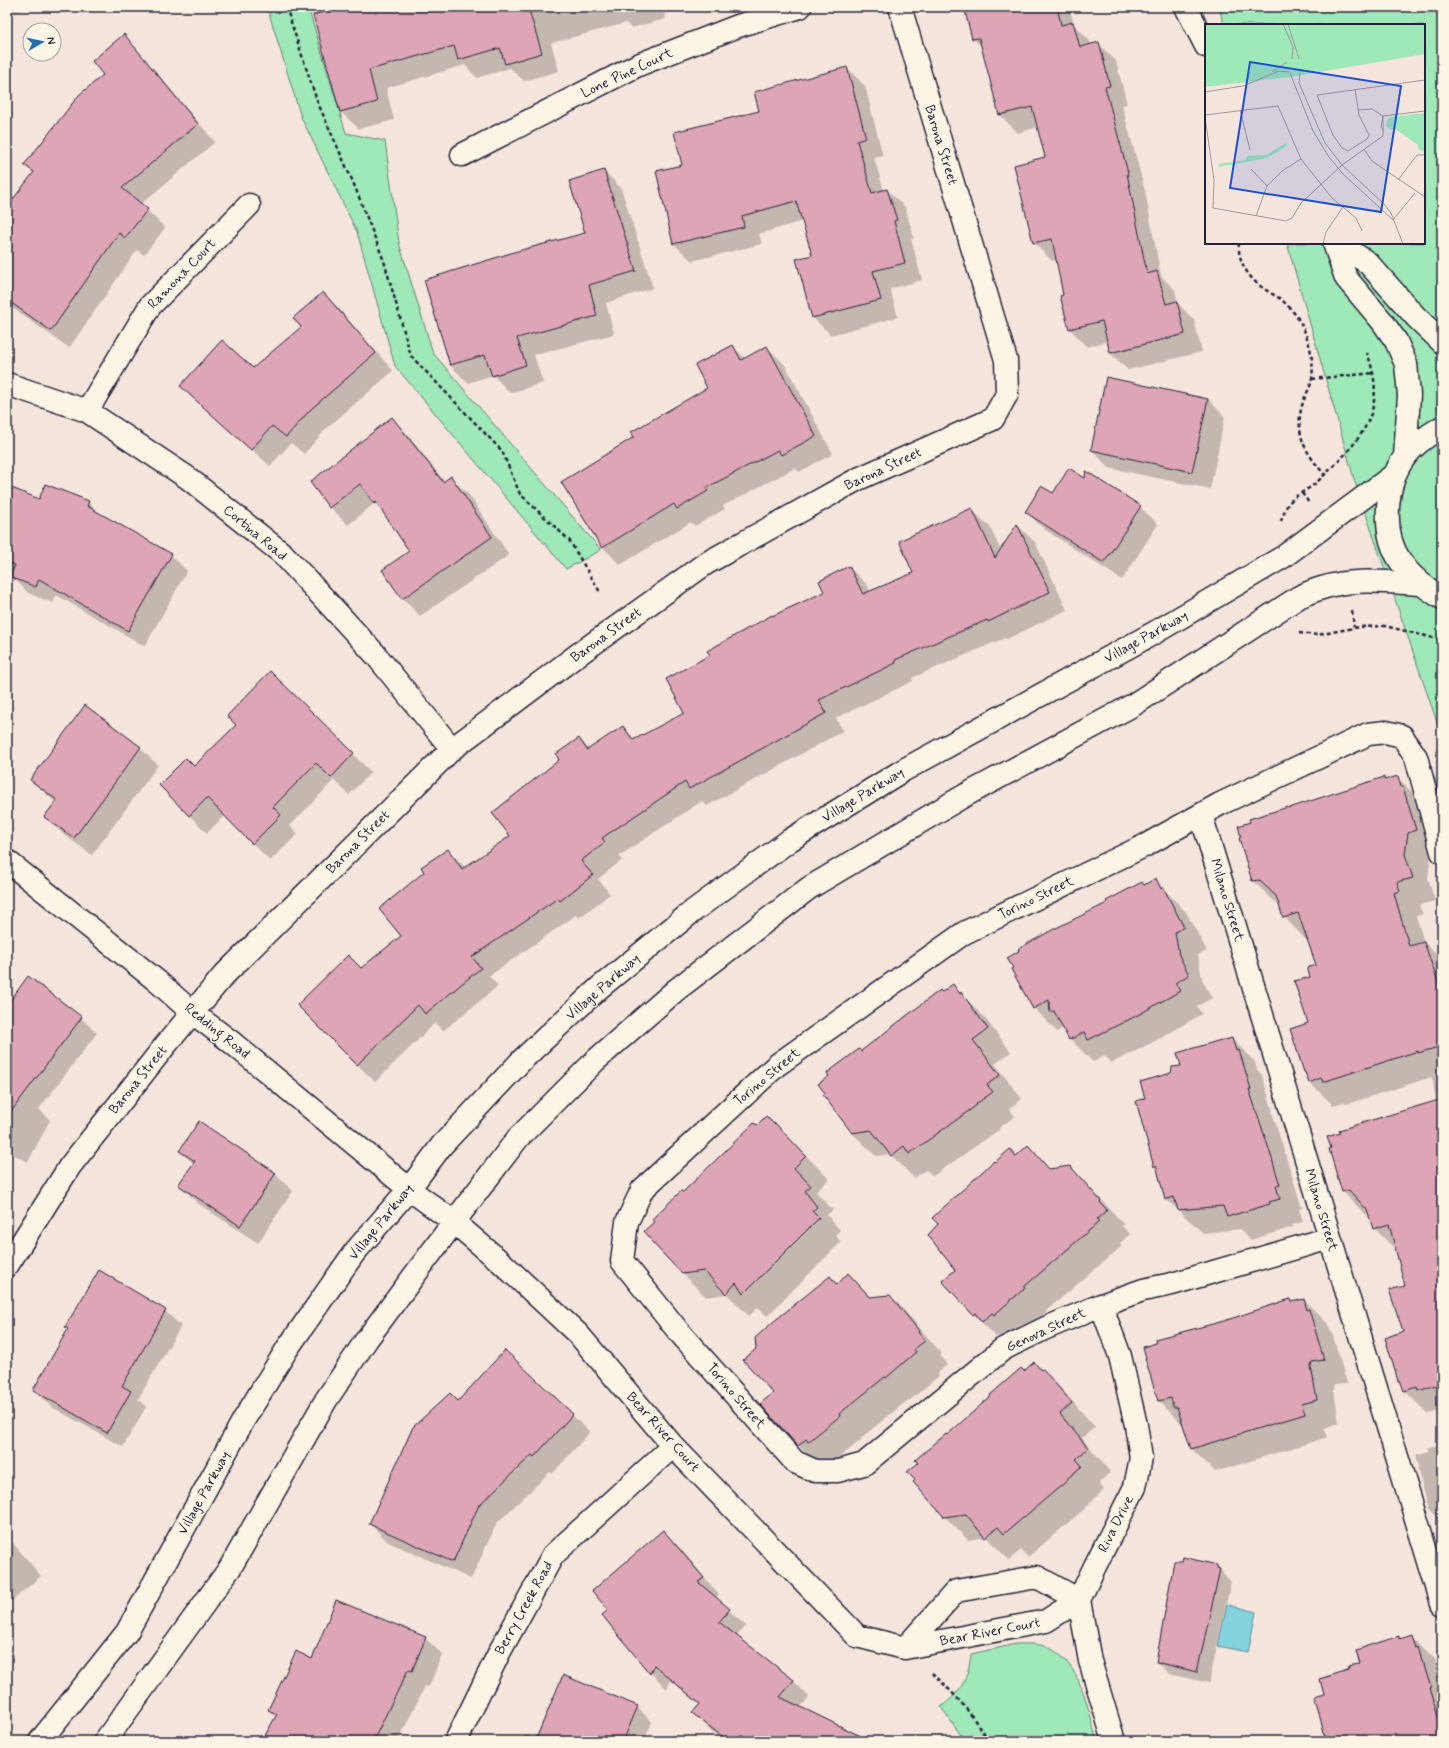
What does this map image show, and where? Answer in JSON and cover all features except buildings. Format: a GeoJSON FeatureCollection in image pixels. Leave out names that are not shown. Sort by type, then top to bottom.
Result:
{"type":"FeatureCollection","features":[{"type":"Feature","properties":{"kind":"street","name":"Lone Pine Court"},"geometry":{"type":"LineString","coordinates":[[462,155],[638,65],[738,26],[800,7]]}},
{"type":"Feature","properties":{"kind":"street","name":"Barona Street"},"geometry":{"type":"LineString","coordinates":[[7,1266],[70,1166],[164,1047],[194,1014],[224,975],[452,749],[576,656],[705,564],[858,479],[993,419],[1007,394],[1006,360],[900,7]]}},
{"type":"Feature","properties":{"kind":"street"},"geometry":{"type":"LineString","coordinates":[[1186,7],[1205,44]]}},
{"type":"Feature","properties":{"kind":"street","name":"Ramona Court"},"geometry":{"type":"LineString","coordinates":[[87,411],[150,306],[249,205]]}},
{"type":"Feature","properties":{"kind":"street"},"geometry":{"type":"LineString","coordinates":[[1334,244],[1346,278],[1382,321],[1396,341],[1406,364],[1409,395],[1400,465],[1388,503],[1389,533],[1400,561],[1420,584],[1442,598]]}},
{"type":"Feature","properties":{"kind":"street"},"geometry":{"type":"LineString","coordinates":[[1340,244],[1368,263],[1416,317],[1442,342]]}},
{"type":"Feature","properties":{"kind":"street","name":"Cortina Road"},"geometry":{"type":"LineString","coordinates":[[7,384],[87,411],[188,478],[283,554],[375,654],[452,749]]}},
{"type":"Feature","properties":{"kind":"street","name":"Village Parkway"},"geometry":{"type":"LineString","coordinates":[[40,1741],[127,1632],[243,1421],[287,1350],[354,1253],[417,1195],[442,1145],[523,1059],[599,988],[693,911],[790,840],[902,771],[1154,633],[1283,557],[1400,465],[1426,435],[1442,427]]}},
{"type":"Feature","properties":{"kind":"street"},"geometry":{"type":"LineString","coordinates":[[105,1741],[230,1568],[326,1400],[368,1339],[518,1138],[596,1060],[676,990],[809,888],[962,798],[1133,705],[1299,597],[1322,588],[1349,583],[1382,582],[1420,584]]}},
{"type":"Feature","properties":{"kind":"street","name":"Torino Street"},"geometry":{"type":"LineString","coordinates":[[795,1462],[679,1332],[622,1261],[628,1222],[642,1190],[777,1066],[964,933],[1146,845],[1201,815],[1368,734],[1386,732],[1402,736],[1416,757],[1442,852]]}},
{"type":"Feature","properties":{"kind":"street","name":"Milano Street"},"geometry":{"type":"LineString","coordinates":[[1201,815],[1442,1604]]}},
{"type":"Feature","properties":{"kind":"street","name":"Redding Road"},"geometry":{"type":"LineString","coordinates":[[7,861],[157,981],[194,1014],[230,1040],[417,1195]]}},
{"type":"Feature","properties":{"kind":"street","name":"Bear River Court"},"geometry":{"type":"LineString","coordinates":[[417,1195],[454,1222],[502,1263],[579,1335],[673,1446],[857,1636],[905,1648],[1046,1621],[1079,1600],[1037,1576],[956,1592],[905,1648]]}},
{"type":"Feature","properties":{"kind":"street","name":"Genova Street"},"geometry":{"type":"LineString","coordinates":[[795,1462],[815,1471],[838,1471],[864,1464],[1003,1349],[1046,1328],[1101,1305],[1143,1290],[1172,1284],[1330,1238]]}},
{"type":"Feature","properties":{"kind":"street","name":"Riva Drive"},"geometry":{"type":"LineString","coordinates":[[1079,1600],[1135,1487],[1141,1458],[1136,1425],[1120,1356],[1101,1305]]}},
{"type":"Feature","properties":{"kind":"street","name":"Berry Creek Road"},"geometry":{"type":"LineString","coordinates":[[456,1741],[500,1651],[553,1555],[673,1446]]}},
{"type":"Feature","properties":{"kind":"street"},"geometry":{"type":"LineString","coordinates":[[1079,1600],[1090,1662],[1114,1741]]}},
{"type":"Feature","properties":{"kind":"path"},"geometry":{"type":"LineString","coordinates":[[286,7],[317,101],[353,182],[384,261],[411,356],[502,452],[520,494],[569,540],[600,592]]}},
{"type":"Feature","properties":{"kind":"path"},"geometry":{"type":"LineString","coordinates":[[1238,244],[1240,260],[1247,272],[1258,284],[1282,300],[1293,311],[1302,325],[1311,356],[1312,380],[1300,411],[1299,424],[1301,436],[1306,447],[1324,474]]}},
{"type":"Feature","properties":{"kind":"path"},"geometry":{"type":"LineString","coordinates":[[1280,523],[1288,504],[1324,474],[1364,431],[1371,414],[1374,401],[1374,373],[1367,353],[1368,346]]}},
{"type":"Feature","properties":{"kind":"path"},"geometry":{"type":"LineString","coordinates":[[1312,380],[1374,373]]}},
{"type":"Feature","properties":{"kind":"path"},"geometry":{"type":"LineString","coordinates":[[1352,610],[1354,627]]}},
{"type":"Feature","properties":{"kind":"path"},"geometry":{"type":"LineString","coordinates":[[1293,636],[1300,633],[1317,635],[1354,627],[1385,626],[1442,640]]}},
{"type":"Feature","properties":{"kind":"path"},"geometry":{"type":"LineString","coordinates":[[905,1648],[958,1697],[971,1712],[988,1741]]}},
{"type":"Feature","properties":{"kind":"green space"},"geometry":{"type":"Polygon","coordinates":[[[267,7],[308,7],[346,133],[385,141],[399,243],[433,353],[601,550],[566,569],[395,366],[357,232],[301,117],[267,7]]]}},
{"type":"Feature","properties":{"kind":"green space"},"geometry":{"type":"Polygon","coordinates":[[[1219,7],[1442,7],[1442,737],[1355,482],[1287,244],[1425,244],[1425,24],[1224,24],[1219,7]]]}},
{"type":"Feature","properties":{"kind":"green space"},"geometry":{"type":"Polygon","coordinates":[[[1016,1644],[1036,1644],[1047,1647],[1059,1654],[1068,1663],[1086,1701],[1097,1741],[962,1741],[963,1738],[941,1707],[954,1696],[962,1684],[968,1671],[971,1654],[1016,1644]]]}},
{"type":"Feature","properties":{"kind":"water"},"geometry":{"type":"Polygon","coordinates":[[[1227,1604],[1256,1612],[1248,1652],[1218,1646],[1227,1604]]]}}]}
